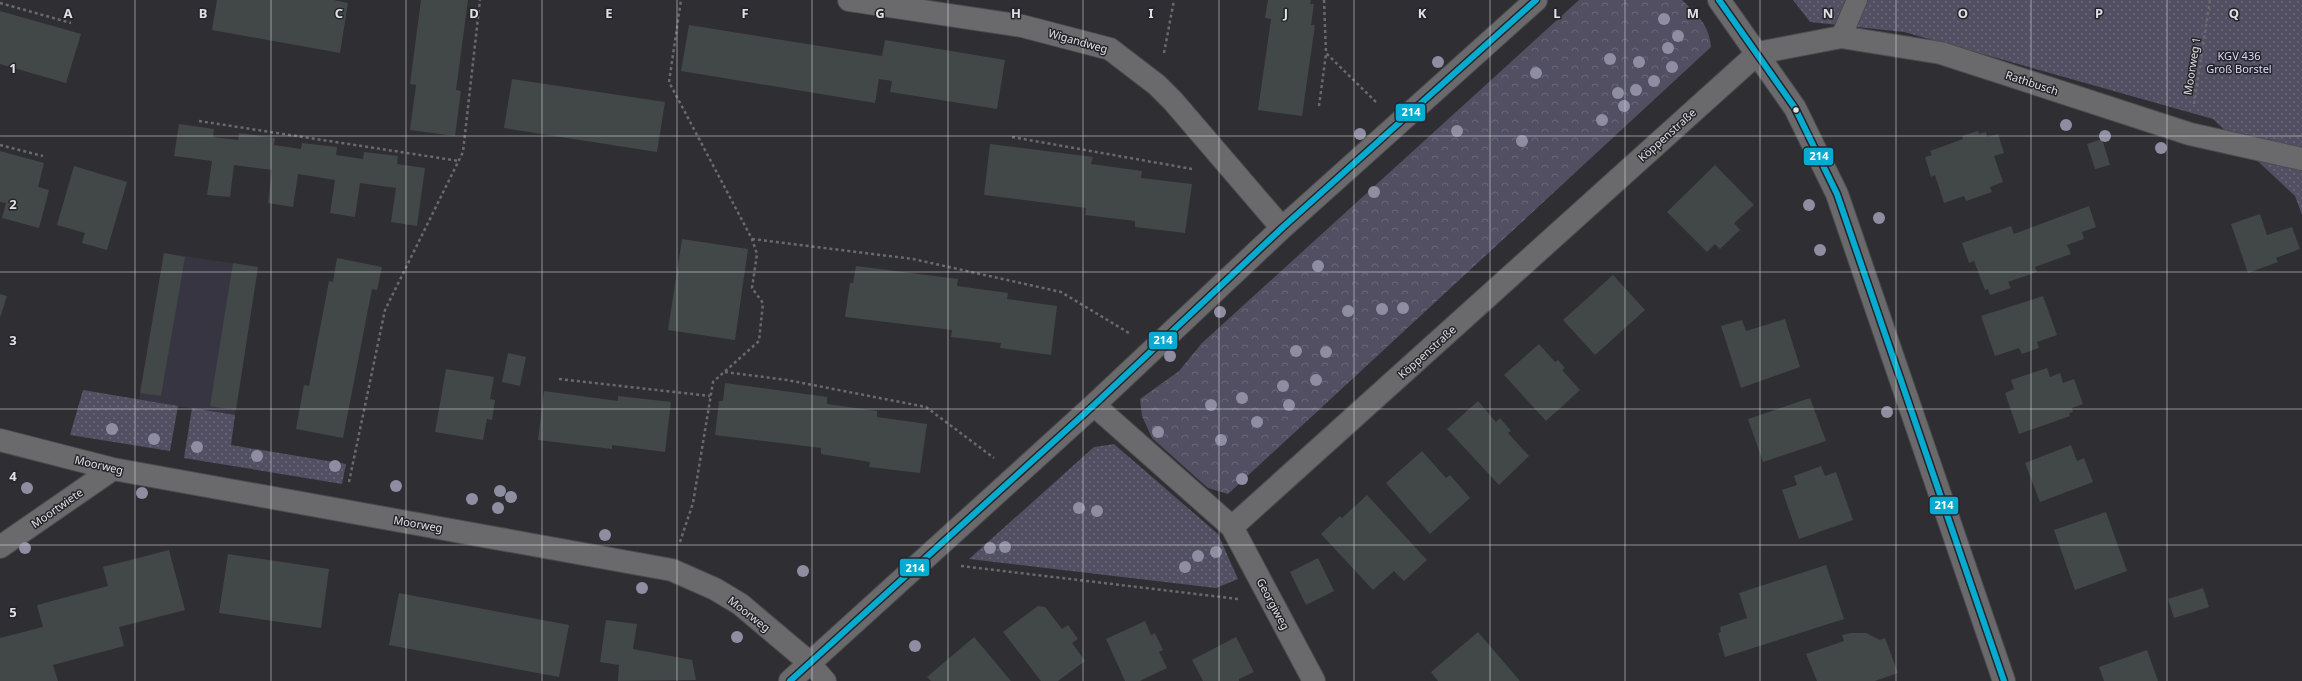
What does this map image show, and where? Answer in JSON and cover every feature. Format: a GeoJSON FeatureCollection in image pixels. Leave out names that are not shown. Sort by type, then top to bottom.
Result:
{"type":"FeatureCollection","features":[{"type":"Feature","properties":{"kind":"street","name":"Wigandweg"},"geometry":{"type":"LineString","coordinates":[[849,0],[1022,26],[1110,49],[1158,85],[1282,228]]}},
{"type":"Feature","properties":{"kind":"street"},"geometry":{"type":"LineString","coordinates":[[790,681],[1094,405],[1282,228],[1536,0]]}},
{"type":"Feature","properties":{"kind":"street"},"geometry":{"type":"LineString","coordinates":[[1719,0],[1758,53],[1795,108],[1837,194],[2004,681]]}},
{"type":"Feature","properties":{"kind":"street","name":"Rathbusch"},"geometry":{"type":"LineString","coordinates":[[1758,53],[1841,37],[1941,53],[2190,134],[2302,159]]}},
{"type":"Feature","properties":{"kind":"street","name":"Köppenstraße"},"geometry":{"type":"LineString","coordinates":[[1232,527],[1758,53]]}},
{"type":"Feature","properties":{"kind":"street"},"geometry":{"type":"LineString","coordinates":[[1094,405],[1232,527]]}},
{"type":"Feature","properties":{"kind":"street","name":"Moorweg"},"geometry":{"type":"LineString","coordinates":[[0,440],[113,469],[672,570],[715,589],[740,604],[810,663]]}},
{"type":"Feature","properties":{"kind":"street","name":"Moortwiete"},"geometry":{"type":"LineString","coordinates":[[0,548],[113,469]]}},
{"type":"Feature","properties":{"kind":"street","name":"Georgiweg"},"geometry":{"type":"LineString","coordinates":[[1232,527],[1314,681]]}},
{"type":"Feature","properties":{"kind":"lane"},"geometry":{"type":"LineString","coordinates":[[1841,37],[1857,0]]}},
{"type":"Feature","properties":{"kind":"lane"},"geometry":{"type":"LineString","coordinates":[[810,663],[826,681]]}},
{"type":"Feature","properties":{"kind":"path"},"geometry":{"type":"LineString","coordinates":[[343,510],[385,310],[463,152],[480,0]]}},
{"type":"Feature","properties":{"kind":"path"},"geometry":{"type":"LineString","coordinates":[[672,570],[693,503],[713,382],[759,341],[763,303],[752,288],[757,254],[752,239],[669,82],[681,0]]}},
{"type":"Feature","properties":{"kind":"path"},"geometry":{"type":"LineString","coordinates":[[1158,85],[1174,0]]}},
{"type":"Feature","properties":{"kind":"path"},"geometry":{"type":"LineString","coordinates":[[1319,106],[1326,53],[1324,0]]}},
{"type":"Feature","properties":{"kind":"path","name":"Moorweg 1"},"geometry":{"type":"LineString","coordinates":[[2190,134],[2210,0]]}},
{"type":"Feature","properties":{"kind":"path"},"geometry":{"type":"LineString","coordinates":[[0,3],[71,24]]}},
{"type":"Feature","properties":{"kind":"path"},"geometry":{"type":"LineString","coordinates":[[1326,53],[1398,124]]}},
{"type":"Feature","properties":{"kind":"path"},"geometry":{"type":"LineString","coordinates":[[199,121],[459,161]]}},
{"type":"Feature","properties":{"kind":"path"},"geometry":{"type":"LineString","coordinates":[[1012,137],[1237,177]]}},
{"type":"Feature","properties":{"kind":"path"},"geometry":{"type":"LineString","coordinates":[[0,145],[43,156]]}},
{"type":"Feature","properties":{"kind":"path"},"geometry":{"type":"LineString","coordinates":[[752,239],[913,259],[1061,292],[1154,348]]}},
{"type":"Feature","properties":{"kind":"path"},"geometry":{"type":"LineString","coordinates":[[724,371],[787,380],[926,408],[1017,474]]}},
{"type":"Feature","properties":{"kind":"path"},"geometry":{"type":"LineString","coordinates":[[559,379],[710,396]]}},
{"type":"Feature","properties":{"kind":"path"},"geometry":{"type":"LineString","coordinates":[[921,561],[1272,603]]}},
{"type":"Feature","properties":{"kind":"shaded area"},"geometry":{"type":"Polygon","coordinates":[[[164,253],[258,267],[235,415],[139,400],[164,253]]]}},
{"type":"Feature","properties":{"kind":"green space"},"geometry":{"type":"Polygon","coordinates":[[[1579,0],[1682,0],[1702,21],[1708,32],[1711,47],[1228,494],[1208,488],[1152,438],[1142,416],[1140,399],[1179,371],[1202,343],[1579,0]]]}},
{"type":"Feature","properties":{"kind":"green space","name":"KGV 436 Groß Borstel"},"geometry":{"type":"Polygon","coordinates":[[[1793,0],[2302,0],[2302,215],[2295,196],[2213,119],[1904,32],[1810,22],[1793,0]]]}},
{"type":"Feature","properties":{"kind":"green space"},"geometry":{"type":"Polygon","coordinates":[[[83,390],[178,406],[170,451],[70,435],[83,390]]]}},
{"type":"Feature","properties":{"kind":"green space"},"geometry":{"type":"Polygon","coordinates":[[[192,408],[235,415],[231,445],[346,464],[342,484],[184,458],[192,408]]]}},
{"type":"Feature","properties":{"kind":"green space"},"geometry":{"type":"Polygon","coordinates":[[[1114,444],[1218,534],[1238,579],[1216,588],[969,559],[1094,447],[1114,444]]]}},
{"type":"Feature","properties":{"kind":"building"},"geometry":{"type":"Polygon","coordinates":[[[217,0],[334,0],[348,3],[340,53],[212,30],[217,0]]]}},
{"type":"Feature","properties":{"kind":"building"},"geometry":{"type":"Polygon","coordinates":[[[421,0],[468,0],[456,90],[461,91],[455,136],[410,130],[416,85],[410,84],[421,0]]]}},
{"type":"Feature","properties":{"kind":"building"},"geometry":{"type":"Polygon","coordinates":[[[1268,0],[1311,0],[1310,4],[1314,4],[1311,25],[1315,25],[1302,116],[1258,110],[1271,19],[1265,18],[1268,0]]]}},
{"type":"Feature","properties":{"kind":"building"},"geometry":{"type":"Polygon","coordinates":[[[0,11],[81,34],[66,83],[0,64],[0,11]]]}},
{"type":"Feature","properties":{"kind":"building"},"geometry":{"type":"Polygon","coordinates":[[[689,25],[882,56],[885,40],[1005,60],[997,109],[890,92],[892,81],[879,79],[875,103],[681,71],[689,25]]]}},
{"type":"Feature","properties":{"kind":"building"},"geometry":{"type":"Polygon","coordinates":[[[512,79],[665,102],[657,152],[504,128],[512,79]]]}},
{"type":"Feature","properties":{"kind":"building"},"geometry":{"type":"Polygon","coordinates":[[[179,124],[214,129],[213,137],[238,140],[239,133],[275,138],[274,145],[301,149],[302,143],[337,147],[336,155],[363,159],[364,152],[398,156],[397,164],[425,168],[417,226],[391,222],[396,188],[360,183],[355,217],[330,213],[335,180],[298,174],[293,207],[268,203],[272,170],[234,165],[230,197],[207,195],[212,161],[174,156],[179,124]]]}},
{"type":"Feature","properties":{"kind":"building"},"geometry":{"type":"Polygon","coordinates":[[[1978,131],[1979,134],[1986,132],[1987,137],[1998,134],[2004,153],[1994,156],[2003,182],[1990,187],[1992,192],[1966,201],[1964,196],[1944,203],[1935,175],[1931,177],[1925,157],[1932,155],[1930,151],[1963,139],[1962,136],[1978,131]]]}},
{"type":"Feature","properties":{"kind":"building"},"geometry":{"type":"Polygon","coordinates":[[[2102,139],[2110,165],[2095,169],[2087,144],[2102,139]]]}},
{"type":"Feature","properties":{"kind":"building"},"geometry":{"type":"Polygon","coordinates":[[[990,144],[1093,157],[1091,164],[1142,171],[1141,178],[1192,184],[1185,233],[1135,227],[1135,221],[1085,215],[1086,208],[984,195],[990,144]]]}},
{"type":"Feature","properties":{"kind":"building"},"geometry":{"type":"Polygon","coordinates":[[[0,151],[44,163],[38,187],[49,190],[39,228],[2,218],[6,203],[0,202],[0,151]]]}},
{"type":"Feature","properties":{"kind":"building"},"geometry":{"type":"Polygon","coordinates":[[[1715,165],[1754,205],[1734,223],[1740,230],[1720,249],[1715,244],[1707,252],[1667,212],[1715,165]]]}},
{"type":"Feature","properties":{"kind":"building"},"geometry":{"type":"Polygon","coordinates":[[[74,166],[127,182],[107,250],[82,243],[85,233],[57,225],[74,166]]]}},
{"type":"Feature","properties":{"kind":"building"},"geometry":{"type":"Polygon","coordinates":[[[2089,206],[2096,227],[2082,232],[2084,239],[2067,245],[2071,254],[2035,267],[2037,272],[2008,282],[2011,288],[1990,295],[1988,289],[1985,290],[1974,261],[1969,263],[1962,243],[2011,226],[2014,234],[2089,206]]]}},
{"type":"Feature","properties":{"kind":"building"},"geometry":{"type":"Polygon","coordinates":[[[2260,214],[2267,235],[2292,227],[2300,249],[2276,258],[2278,262],[2248,273],[2231,224],[2260,214]]]}},
{"type":"Feature","properties":{"kind":"building"},"geometry":{"type":"Polygon","coordinates":[[[682,239],[748,249],[735,340],[668,330],[682,239]]]}},
{"type":"Feature","properties":{"kind":"building"},"geometry":{"type":"Polygon","coordinates":[[[164,253],[185,257],[161,396],[140,393],[164,253]]]}},
{"type":"Feature","properties":{"kind":"building"},"geometry":{"type":"Polygon","coordinates":[[[337,258],[382,267],[377,290],[372,289],[343,438],[296,429],[304,385],[309,386],[329,281],[333,282],[337,258]]]}},
{"type":"Feature","properties":{"kind":"building"},"geometry":{"type":"Polygon","coordinates":[[[233,263],[258,267],[236,410],[210,406],[233,263]]]}},
{"type":"Feature","properties":{"kind":"building"},"geometry":{"type":"Polygon","coordinates":[[[856,266],[958,279],[957,286],[1008,293],[1007,299],[1057,306],[1051,355],[1000,348],[1001,343],[951,337],[952,330],[845,317],[850,283],[853,283],[856,266]]]}},
{"type":"Feature","properties":{"kind":"building"},"geometry":{"type":"Polygon","coordinates":[[[1613,275],[1645,310],[1595,355],[1563,320],[1613,275]]]}},
{"type":"Feature","properties":{"kind":"building"},"geometry":{"type":"Polygon","coordinates":[[[0,294],[7,296],[0,318],[0,294]]]}},
{"type":"Feature","properties":{"kind":"building"},"geometry":{"type":"Polygon","coordinates":[[[2043,296],[2057,335],[2037,342],[2039,348],[2022,354],[2019,348],[1995,356],[1981,316],[2043,296]]]}},
{"type":"Feature","properties":{"kind":"building"},"geometry":{"type":"Polygon","coordinates":[[[1785,319],[1800,367],[1741,388],[1721,326],[1742,320],[1746,331],[1785,319]]]}},
{"type":"Feature","properties":{"kind":"building"},"geometry":{"type":"Polygon","coordinates":[[[1539,344],[1555,362],[1558,360],[1565,368],[1562,370],[1580,390],[1546,421],[1504,375],[1539,344]]]}},
{"type":"Feature","properties":{"kind":"building"},"geometry":{"type":"Polygon","coordinates":[[[508,353],[526,357],[520,386],[502,382],[508,353]]]}},
{"type":"Feature","properties":{"kind":"building"},"geometry":{"type":"Polygon","coordinates":[[[2047,368],[2050,377],[2060,373],[2063,383],[2074,379],[2083,404],[2072,408],[2073,412],[2069,413],[2070,416],[2019,434],[2005,393],[2014,389],[2011,380],[2047,368]]]}},
{"type":"Feature","properties":{"kind":"building"},"geometry":{"type":"Polygon","coordinates":[[[446,369],[494,377],[490,399],[495,400],[492,420],[487,419],[483,440],[435,432],[446,369]]]}},
{"type":"Feature","properties":{"kind":"building"},"geometry":{"type":"Polygon","coordinates":[[[725,383],[827,397],[827,404],[877,411],[877,417],[927,424],[920,473],[869,467],[870,462],[821,454],[821,448],[715,435],[719,401],[723,401],[725,383]]]}},
{"type":"Feature","properties":{"kind":"building"},"geometry":{"type":"Polygon","coordinates":[[[544,391],[618,401],[618,396],[671,402],[665,452],[612,445],[612,449],[538,440],[544,391]]]}},
{"type":"Feature","properties":{"kind":"building"},"geometry":{"type":"Polygon","coordinates":[[[1810,398],[1826,441],[1763,462],[1748,419],[1810,398]]]}},
{"type":"Feature","properties":{"kind":"building"},"geometry":{"type":"Polygon","coordinates":[[[1478,401],[1496,422],[1500,418],[1511,431],[1508,433],[1529,456],[1499,485],[1447,429],[1478,401]]]}},
{"type":"Feature","properties":{"kind":"building"},"geometry":{"type":"Polygon","coordinates":[[[2071,445],[2077,461],[2084,458],[2093,482],[2040,502],[2025,463],[2071,445]]]}},
{"type":"Feature","properties":{"kind":"building"},"geometry":{"type":"Polygon","coordinates":[[[1422,451],[1446,478],[1450,475],[1470,498],[1430,534],[1386,483],[1422,451]]]}},
{"type":"Feature","properties":{"kind":"building"},"geometry":{"type":"Polygon","coordinates":[[[1821,466],[1825,476],[1836,472],[1853,520],[1799,539],[1782,490],[1797,485],[1794,476],[1821,466]]]}},
{"type":"Feature","properties":{"kind":"building"},"geometry":{"type":"Polygon","coordinates":[[[1367,495],[1427,560],[1404,581],[1394,571],[1373,590],[1321,534],[1340,516],[1342,518],[1367,495]]]}},
{"type":"Feature","properties":{"kind":"building"},"geometry":{"type":"Polygon","coordinates":[[[2106,512],[2127,571],[2075,590],[2054,530],[2106,512]]]}},
{"type":"Feature","properties":{"kind":"building"},"geometry":{"type":"Polygon","coordinates":[[[169,550],[185,610],[119,627],[124,646],[53,665],[58,681],[0,681],[0,638],[43,627],[37,605],[108,586],[103,567],[169,550]]]}},
{"type":"Feature","properties":{"kind":"building"},"geometry":{"type":"Polygon","coordinates":[[[228,554],[329,569],[321,628],[219,613],[228,554]]]}},
{"type":"Feature","properties":{"kind":"building"},"geometry":{"type":"Polygon","coordinates":[[[1318,558],[1334,591],[1306,605],[1290,572],[1318,558]]]}},
{"type":"Feature","properties":{"kind":"building"},"geometry":{"type":"Polygon","coordinates":[[[1826,565],[1844,619],[1725,657],[1718,633],[1721,632],[1720,627],[1747,618],[1739,593],[1826,565]]]}},
{"type":"Feature","properties":{"kind":"building"},"geometry":{"type":"Polygon","coordinates":[[[2203,588],[2209,607],[2174,618],[2168,599],[2203,588]]]}},
{"type":"Feature","properties":{"kind":"building"},"geometry":{"type":"Polygon","coordinates":[[[399,593],[569,625],[559,677],[389,645],[399,593]]]}},
{"type":"Feature","properties":{"kind":"building"},"geometry":{"type":"Polygon","coordinates":[[[1038,606],[1045,607],[1062,629],[1068,625],[1078,639],[1072,643],[1085,661],[1058,681],[1041,681],[1003,632],[1038,606]]]}},
{"type":"Feature","properties":{"kind":"building"},"geometry":{"type":"Polygon","coordinates":[[[606,620],[637,624],[633,649],[692,660],[696,680],[618,681],[619,665],[600,662],[606,620]]]}},
{"type":"Feature","properties":{"kind":"building"},"geometry":{"type":"Polygon","coordinates":[[[1145,621],[1151,635],[1155,633],[1163,650],[1159,652],[1167,668],[1140,681],[1125,681],[1106,639],[1145,621]]]}},
{"type":"Feature","properties":{"kind":"building"},"geometry":{"type":"Polygon","coordinates":[[[1478,632],[1520,681],[1438,681],[1431,672],[1478,632]]]}},
{"type":"Feature","properties":{"kind":"building"},"geometry":{"type":"Polygon","coordinates":[[[1851,633],[1866,633],[1880,640],[1885,638],[1898,673],[1875,681],[1817,681],[1806,654],[1844,641],[1842,635],[1851,633]]]}},
{"type":"Feature","properties":{"kind":"building"},"geometry":{"type":"Polygon","coordinates":[[[974,637],[1011,681],[931,681],[927,677],[974,637]]]}},
{"type":"Feature","properties":{"kind":"building"},"geometry":{"type":"Polygon","coordinates":[[[1236,637],[1254,672],[1239,679],[1239,681],[1203,681],[1192,660],[1236,637]]]}},
{"type":"Feature","properties":{"kind":"building"},"geometry":{"type":"Polygon","coordinates":[[[2147,650],[2158,681],[2104,681],[2099,667],[2147,650]]]}},
{"type":"Feature","properties":{"kind":"transit line","name":"214"},"geometry":{"type":"LineString","coordinates":[[790,681],[1094,405],[1282,228],[1536,0]]}},
{"type":"Feature","properties":{"kind":"transit line","name":"214"},"geometry":{"type":"LineString","coordinates":[[1719,0],[1795,108],[1837,194],[2004,681]]}}]}
